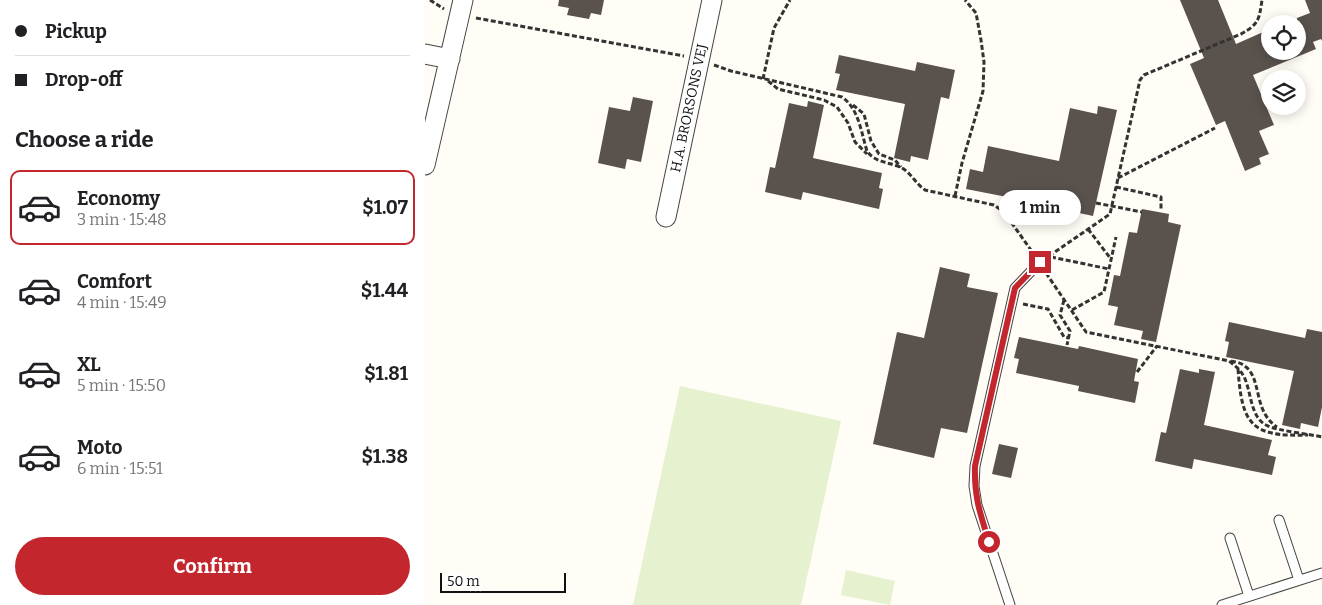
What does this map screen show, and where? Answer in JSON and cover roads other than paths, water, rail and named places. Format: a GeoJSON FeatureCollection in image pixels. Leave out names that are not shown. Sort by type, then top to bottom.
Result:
{"type":"FeatureCollection","features":[{"type":"Feature","properties":{"kind":"street","name":"H.A. BRORSONS VEJ"},"geometry":{"type":"LineString","coordinates":[[666,217],[712,0]]}},
{"type":"Feature","properties":{"kind":"street"},"geometry":{"type":"LineString","coordinates":[[425,165],[461,8]]}},
{"type":"Feature","properties":{"kind":"street"},"geometry":{"type":"LineString","coordinates":[[425,54],[450,59]]}},
{"type":"Feature","properties":{"kind":"lane"},"geometry":{"type":"LineString","coordinates":[[1010,605],[977,505],[974,486],[975,466],[1015,288],[1040,262]]}},
{"type":"Feature","properties":{"kind":"lane"},"geometry":{"type":"LineString","coordinates":[[1279,520],[1299,580]]}},
{"type":"Feature","properties":{"kind":"lane"},"geometry":{"type":"LineString","coordinates":[[1229,538],[1249,596]]}},
{"type":"Feature","properties":{"kind":"lane"},"geometry":{"type":"LineString","coordinates":[[1222,605],[1322,573]]}}]}
